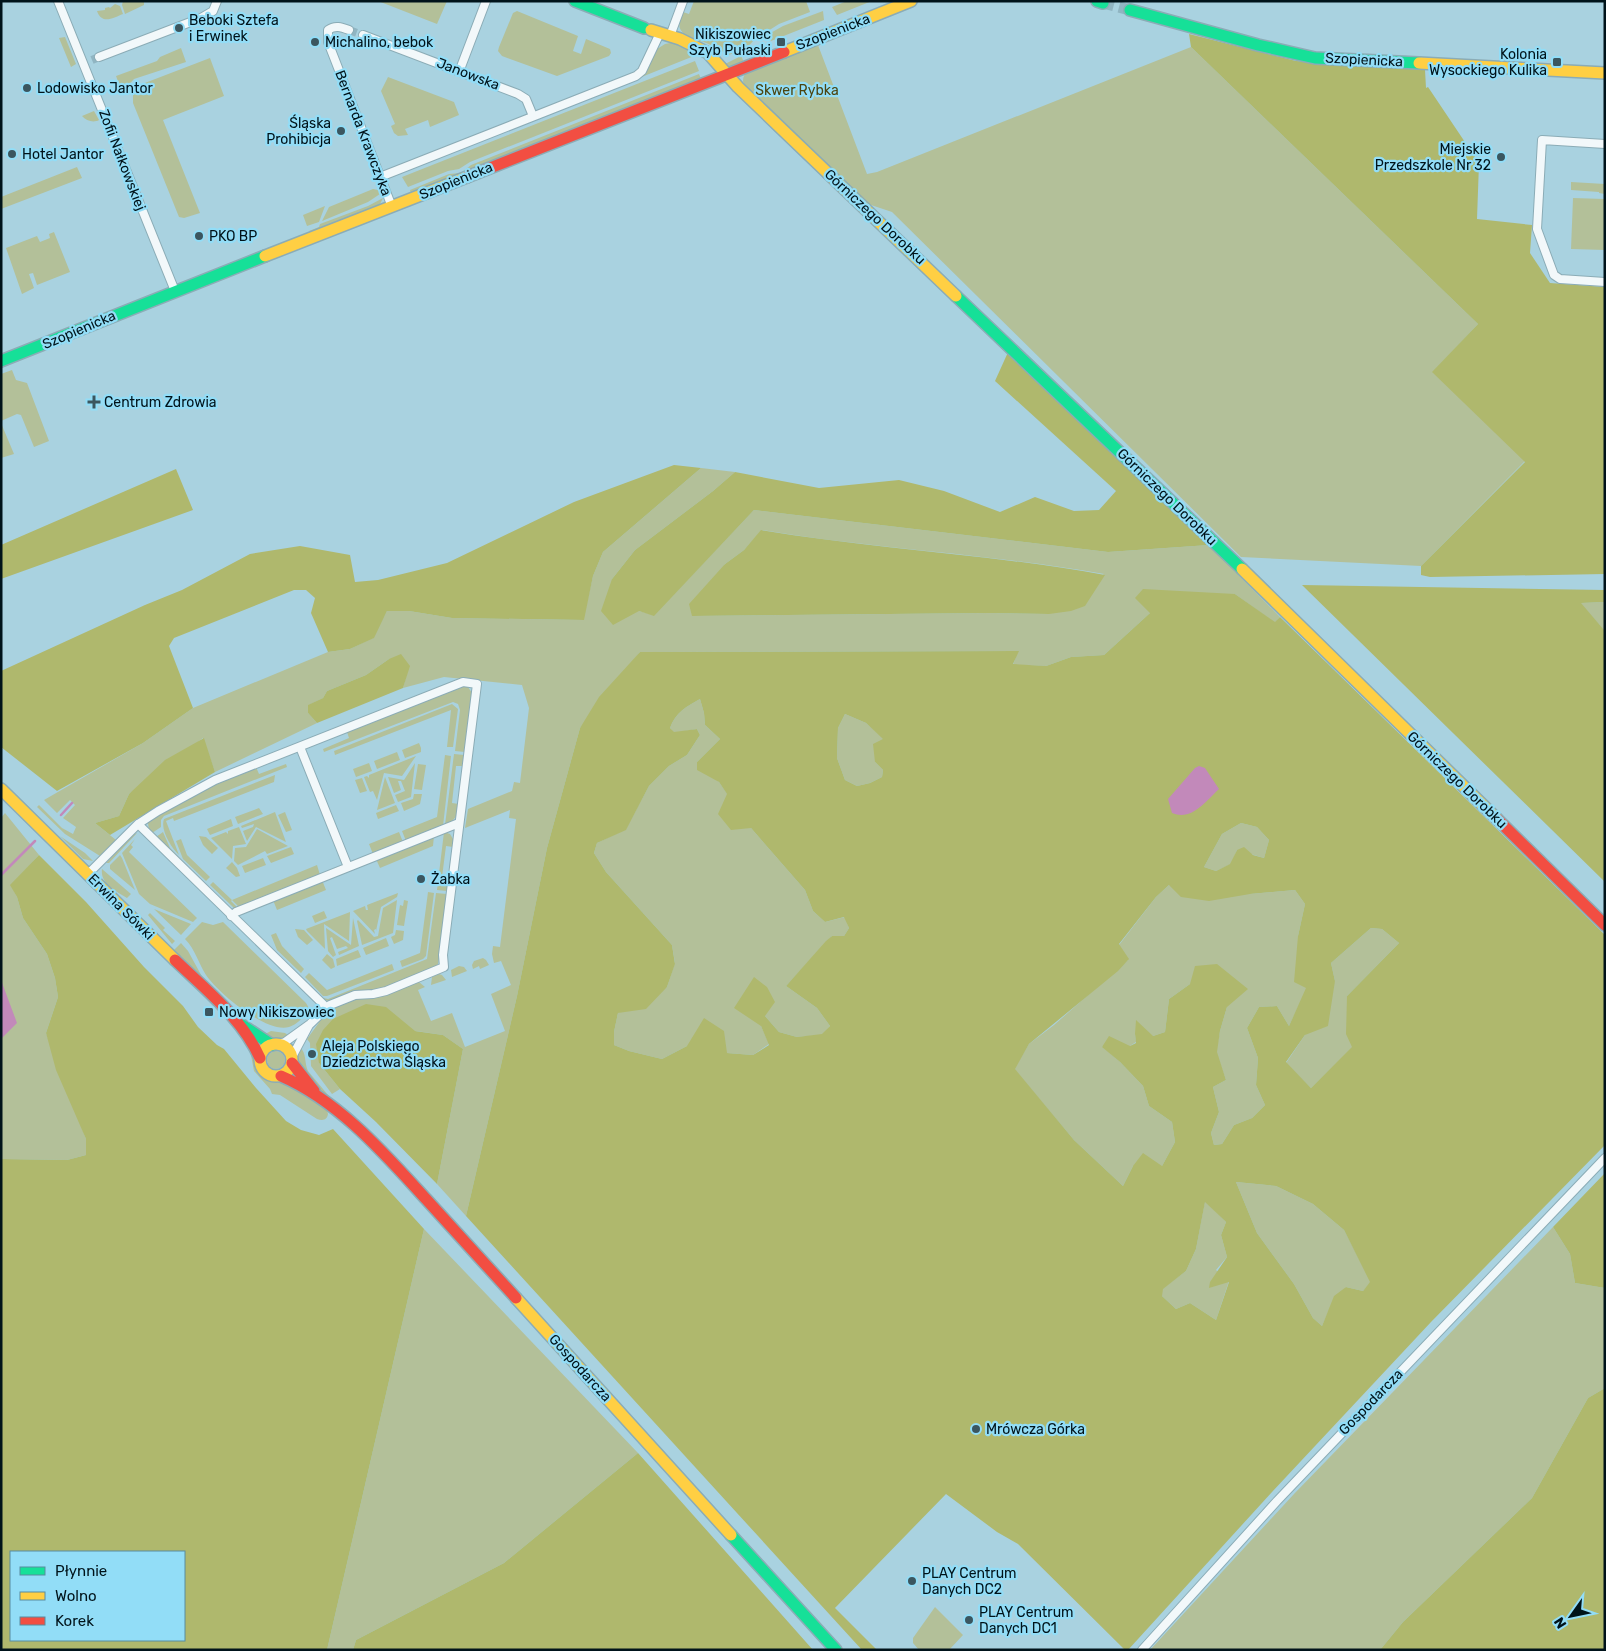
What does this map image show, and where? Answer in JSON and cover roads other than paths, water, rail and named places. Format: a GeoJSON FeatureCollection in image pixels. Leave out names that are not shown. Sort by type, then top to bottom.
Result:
{"type":"FeatureCollection","features":[{"type":"Feature","properties":{"kind":"street","name":"Zofii Nałkowskiej"},"geometry":{"type":"LineString","coordinates":[[58,1],[175,291]]}},
{"type":"Feature","properties":{"kind":"street"},"geometry":{"type":"LineString","coordinates":[[83,63],[201,18],[213,11],[217,1]]}},
{"type":"Feature","properties":{"kind":"street"},"geometry":{"type":"LineString","coordinates":[[460,72],[486,1]]}},
{"type":"Feature","properties":{"kind":"street","name":"Górniczego Dorobku"},"geometry":{"type":"LineString","coordinates":[[575,1],[656,32],[680,39],[708,53],[725,74],[768,116],[1240,567],[1605,925]]}},
{"type":"Feature","properties":{"kind":"street"},"geometry":{"type":"LineString","coordinates":[[380,177],[639,74],[642,71],[656,32],[682,1]]}},
{"type":"Feature","properties":{"kind":"street","name":"Szopienicka"},"geometry":{"type":"LineString","coordinates":[[1,361],[911,1]]}},
{"type":"Feature","properties":{"kind":"street","name":"Szopienicka"},"geometry":{"type":"LineString","coordinates":[[1130,10],[1258,45],[1316,58],[1605,73]]}},
{"type":"Feature","properties":{"kind":"street","name":"Bernarda Krawczyka"},"geometry":{"type":"LineString","coordinates":[[349,30],[336,27],[328,30],[328,42],[392,207]]}},
{"type":"Feature","properties":{"kind":"street","name":"Janowska"},"geometry":{"type":"LineString","coordinates":[[363,35],[523,96],[533,116]]}},
{"type":"Feature","properties":{"kind":"street"},"geometry":{"type":"LineString","coordinates":[[1605,144],[1542,140],[1537,229],[1554,275],[1560,279],[1605,282]]}},
{"type":"Feature","properties":{"kind":"street"},"geometry":{"type":"LineString","coordinates":[[88,874],[138,824],[215,780],[463,682],[477,684],[443,955],[444,967],[386,991],[355,995],[326,1007],[310,1024],[285,1042],[275,1044],[264,1050],[260,1058],[261,1067],[264,1071],[272,1076],[281,1076],[288,1071],[310,1024]]}},
{"type":"Feature","properties":{"kind":"street"},"geometry":{"type":"LineString","coordinates":[[300,747],[348,867]]}},
{"type":"Feature","properties":{"kind":"street","name":"Erwina Sówki"},"geometry":{"type":"LineString","coordinates":[[1,789],[240,1024],[260,1058]]}},
{"type":"Feature","properties":{"kind":"street"},"geometry":{"type":"LineString","coordinates":[[232,916],[236,912],[459,823]]}},
{"type":"Feature","properties":{"kind":"street"},"geometry":{"type":"LineString","coordinates":[[138,824],[326,1007]]}},
{"type":"Feature","properties":{"kind":"street","name":"Erwina Sówki"},"geometry":{"type":"LineString","coordinates":[[240,1024],[275,1044]]}},
{"type":"Feature","properties":{"kind":"street"},"geometry":{"type":"LineString","coordinates":[[275,1044],[288,1050],[292,1060]]}},
{"type":"Feature","properties":{"kind":"street","name":"Gospodarcza"},"geometry":{"type":"LineString","coordinates":[[292,1060],[316,1094],[364,1136],[403,1174],[836,1650]]}},
{"type":"Feature","properties":{"kind":"street","name":"Gospodarcza"},"geometry":{"type":"LineString","coordinates":[[281,1076],[316,1094]]}},
{"type":"Feature","properties":{"kind":"street","name":"Gospodarcza"},"geometry":{"type":"LineString","coordinates":[[1142,1650],[1277,1501],[1605,1158]]}},
{"type":"Feature","properties":{"kind":"waterway"},"geometry":{"type":"LineString","coordinates":[[61,815],[72,803]]}},
{"type":"Feature","properties":{"kind":"waterway"},"geometry":{"type":"LineString","coordinates":[[1,875],[35,841]]}},
{"type":"Feature","properties":{"kind":"tunnel"},"geometry":{"type":"LineString","coordinates":[[1103,3],[1130,10]]}},
{"type":"Feature","properties":{"kind":"tunnel"},"geometry":{"type":"LineString","coordinates":[[349,30],[363,35]]}},
{"type":"Feature","properties":{"kind":"tunnel"},"geometry":{"type":"LineString","coordinates":[[92,60],[99,57]]}},
{"type":"Feature","properties":{"kind":"place","name":"Beboki Sztefa i Erwinek"},"geometry":{"type":"Point","coordinates":[179,28]}},
{"type":"Feature","properties":{"kind":"place","name":"Michalino, bebok"},"geometry":{"type":"Point","coordinates":[315,42]}},
{"type":"Feature","properties":{"kind":"place","name":"Nikiszowiec Szyb Pułaski"},"geometry":{"type":"Point","coordinates":[781,42]}},
{"type":"Feature","properties":{"kind":"place","name":"Kolonia Wysockiego Kulika"},"geometry":{"type":"Point","coordinates":[1557,62]}},
{"type":"Feature","properties":{"kind":"place","name":"Lodowisko Jantor"},"geometry":{"type":"Point","coordinates":[27,88]}},
{"type":"Feature","properties":{"kind":"place","name":"Śląska Prohibicja"},"geometry":{"type":"Point","coordinates":[341,131]}},
{"type":"Feature","properties":{"kind":"place","name":"Hotel Jantor"},"geometry":{"type":"Point","coordinates":[12,154]}},
{"type":"Feature","properties":{"kind":"place","name":"Miejskie Przedszkole Nr 32"},"geometry":{"type":"Point","coordinates":[1501,157]}},
{"type":"Feature","properties":{"kind":"place","name":"PKO BP"},"geometry":{"type":"Point","coordinates":[199,236]}},
{"type":"Feature","properties":{"kind":"place","name":"Centrum Zdrowia"},"geometry":{"type":"Point","coordinates":[94,402]}},
{"type":"Feature","properties":{"kind":"place","name":"Żabka"},"geometry":{"type":"Point","coordinates":[421,879]}},
{"type":"Feature","properties":{"kind":"place","name":"Nowy Nikiszowiec"},"geometry":{"type":"Point","coordinates":[209,1012]}},
{"type":"Feature","properties":{"kind":"place","name":"Aleja Polskiego Dziedzictwa Śląska"},"geometry":{"type":"Point","coordinates":[312,1054]}},
{"type":"Feature","properties":{"kind":"place","name":"Mrówcza Górka"},"geometry":{"type":"Point","coordinates":[976,1429]}},
{"type":"Feature","properties":{"kind":"place","name":"PLAY Centrum Danych DC2"},"geometry":{"type":"Point","coordinates":[912,1581]}},
{"type":"Feature","properties":{"kind":"place","name":"PLAY Centrum Danych DC1"},"geometry":{"type":"Point","coordinates":[969,1620]}},
{"type":"Feature","properties":{"kind":"park label","name":"Skwer Rybka"},"geometry":{"type":"Point","coordinates":[797,90]}}]}
